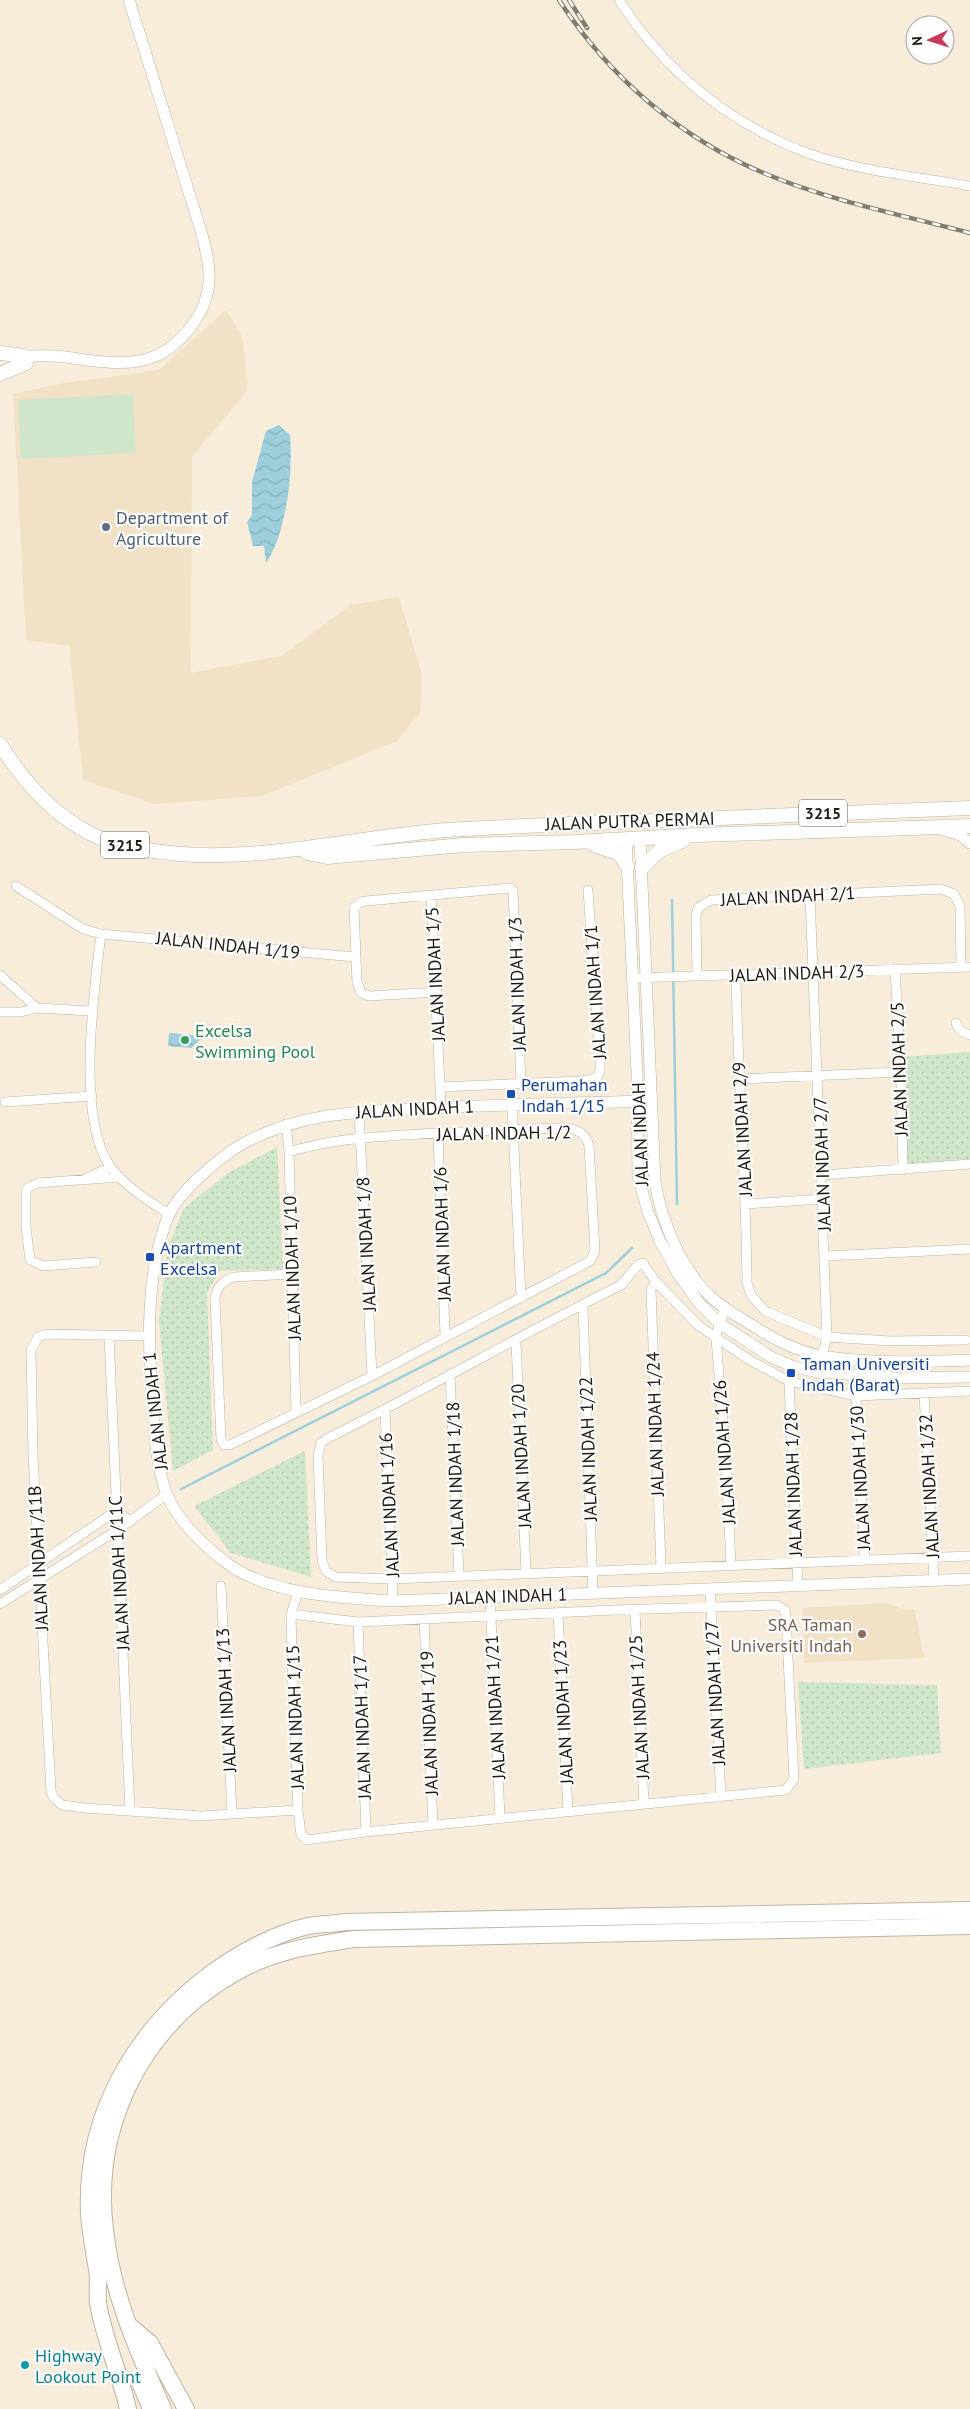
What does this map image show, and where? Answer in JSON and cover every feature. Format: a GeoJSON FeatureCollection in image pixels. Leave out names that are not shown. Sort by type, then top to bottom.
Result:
{"type":"FeatureCollection","features":[{"type":"Feature","properties":{"kind":"highway"},"geometry":{"type":"LineString","coordinates":[[128,2409],[98,2303],[97,2271],[90,2221],[90,2181],[98,2130],[120,2076],[152,2027],[173,2004],[225,1963],[277,1937],[308,1926],[382,1920],[970,1910]]}},
{"type":"Feature","properties":{"kind":"highway"},"geometry":{"type":"LineString","coordinates":[[163,2409],[127,2324],[110,2262],[104,2230],[102,2189],[104,2165],[115,2116],[142,2062],[165,2031],[201,1995],[236,1972],[272,1956],[306,1946],[354,1939],[970,1926]]}},
{"type":"Feature","properties":{"kind":"highway"},"geometry":{"type":"LineString","coordinates":[[97,2271],[151,2409]]}},
{"type":"Feature","properties":{"kind":"highway"},"geometry":{"type":"LineString","coordinates":[[127,2324],[150,2344],[186,2409]]}},
{"type":"Feature","properties":{"kind":"main road"},"geometry":{"type":"LineString","coordinates":[[0,353],[25,360]]}},
{"type":"Feature","properties":{"kind":"main road"},"geometry":{"type":"LineString","coordinates":[[0,374],[25,360]]}},
{"type":"Feature","properties":{"kind":"main road","name":"JALAN PUTRA PERMAI"},"geometry":{"type":"LineString","coordinates":[[0,744],[14,766],[34,791],[61,816],[108,842],[173,854],[203,855],[291,851],[442,831],[580,823],[970,808]]}},
{"type":"Feature","properties":{"kind":"main road"},"geometry":{"type":"LineString","coordinates":[[580,823],[594,829],[633,836],[640,826],[671,824],[677,820]]}},
{"type":"Feature","properties":{"kind":"main road","name":"JALAN PUTRA PERMAI"},"geometry":{"type":"LineString","coordinates":[[291,851],[327,856],[464,845],[576,842],[633,836],[970,826]]}},
{"type":"Feature","properties":{"kind":"main road"},"geometry":{"type":"LineString","coordinates":[[642,868],[664,848],[699,834]]}},
{"type":"Feature","properties":{"kind":"main road"},"geometry":{"type":"LineString","coordinates":[[576,842],[614,850],[620,854],[627,867]]}},
{"type":"Feature","properties":{"kind":"street"},"geometry":{"type":"LineString","coordinates":[[0,366],[25,360],[65,357],[116,363],[154,357],[188,332],[205,302],[209,274],[201,231],[129,0]]}},
{"type":"Feature","properties":{"kind":"street"},"geometry":{"type":"LineString","coordinates":[[619,0],[633,22],[665,61],[700,94],[766,136],[821,157],[970,186]]}},
{"type":"Feature","properties":{"kind":"street"},"geometry":{"type":"LineString","coordinates":[[0,357],[25,360]]}},
{"type":"Feature","properties":{"kind":"street"},"geometry":{"type":"LineString","coordinates":[[934,827],[960,835],[970,843]]}},
{"type":"Feature","properties":{"kind":"street","name":"JALAN INDAH"},"geometry":{"type":"LineString","coordinates":[[633,836],[627,867],[633,978],[638,1176],[648,1212],[660,1241],[678,1274],[700,1304],[719,1323],[771,1357],[794,1367],[818,1372],[895,1378],[970,1377]]}},
{"type":"Feature","properties":{"kind":"street","name":"JALAN INDAH"},"geometry":{"type":"LineString","coordinates":[[633,836],[642,868],[655,1182],[658,1203],[680,1255],[697,1282],[712,1298],[726,1308],[768,1336],[799,1350],[822,1356],[909,1363],[970,1360]]}},
{"type":"Feature","properties":{"kind":"street","name":"JALAN INDAH 1/19"},"geometry":{"type":"LineString","coordinates":[[16,886],[82,929],[101,934],[355,957]]}},
{"type":"Feature","properties":{"kind":"street","name":"JALAN INDAH 1/3"},"geometry":{"type":"LineString","coordinates":[[431,896],[507,887],[513,891],[521,1083]]}},
{"type":"Feature","properties":{"kind":"street","name":"JALAN INDAH 2/1"},"geometry":{"type":"LineString","coordinates":[[697,976],[696,916],[698,908],[704,902],[748,897],[941,889],[949,890],[958,898],[966,967]]}},
{"type":"Feature","properties":{"kind":"street","name":"JALAN INDAH 1/1"},"geometry":{"type":"LineString","coordinates":[[521,1083],[582,1081],[596,1078],[600,1071],[588,890]]}},
{"type":"Feature","properties":{"kind":"street","name":"JALAN INDAH 2/7"},"geometry":{"type":"LineString","coordinates":[[810,895],[825,1256],[827,1337],[822,1356]]}},
{"type":"Feature","properties":{"kind":"street","name":"JALAN INDAH 1/5"},"geometry":{"type":"LineString","coordinates":[[355,957],[353,914],[354,908],[361,902],[431,896],[441,1107]]}},
{"type":"Feature","properties":{"kind":"street"},"geometry":{"type":"LineString","coordinates":[[101,934],[91,1011],[92,1096],[99,1144],[110,1167],[144,1198],[169,1214]]}},
{"type":"Feature","properties":{"kind":"street"},"geometry":{"type":"LineString","coordinates":[[355,957],[358,989],[365,995],[437,992]]}},
{"type":"Feature","properties":{"kind":"street","name":"JALAN INDAH 2/3"},"geometry":{"type":"LineString","coordinates":[[633,978],[966,967]]}},
{"type":"Feature","properties":{"kind":"street","name":"JALAN INDAH 2/5"},"geometry":{"type":"LineString","coordinates":[[895,969],[901,1072],[903,1170]]}},
{"type":"Feature","properties":{"kind":"street"},"geometry":{"type":"LineString","coordinates":[[0,975],[37,1008]]}},
{"type":"Feature","properties":{"kind":"street","name":"JALAN INDAH 2/9"},"geometry":{"type":"LineString","coordinates":[[736,976],[738,1079],[746,1204],[747,1283],[751,1295],[765,1311],[827,1337]]}},
{"type":"Feature","properties":{"kind":"street"},"geometry":{"type":"LineString","coordinates":[[0,1012],[21,1012],[37,1008],[91,1011]]}},
{"type":"Feature","properties":{"kind":"street"},"geometry":{"type":"LineString","coordinates":[[956,1023],[963,1033],[970,1035]]}},
{"type":"Feature","properties":{"kind":"street"},"geometry":{"type":"LineString","coordinates":[[738,1079],[901,1072]]}},
{"type":"Feature","properties":{"kind":"street"},"geometry":{"type":"LineString","coordinates":[[440,1087],[521,1083]]}},
{"type":"Feature","properties":{"kind":"street"},"geometry":{"type":"LineString","coordinates":[[5,1102],[92,1096]]}},
{"type":"Feature","properties":{"kind":"street","name":"JALAN INDAH 1"},"geometry":{"type":"LineString","coordinates":[[652,1100],[637,1102],[441,1107],[359,1112],[302,1119],[286,1124],[243,1144],[210,1167],[188,1189],[169,1214],[158,1252],[148,1336],[155,1437],[159,1466],[167,1494],[188,1528],[227,1564],[260,1580],[298,1592],[341,1598],[394,1600],[593,1592],[798,1587],[970,1579]]}},
{"type":"Feature","properties":{"kind":"street"},"geometry":{"type":"LineString","coordinates":[[292,1274],[234,1277],[226,1280],[216,1291],[221,1440],[224,1445],[230,1445],[372,1376],[445,1336],[521,1298],[512,1105]]}},
{"type":"Feature","properties":{"kind":"street","name":"JALAN INDAH 1/8"},"geometry":{"type":"LineString","coordinates":[[359,1112],[372,1376]]}},
{"type":"Feature","properties":{"kind":"street","name":"JALAN INDAH 1/10"},"geometry":{"type":"LineString","coordinates":[[286,1124],[289,1152],[296,1413]]}},
{"type":"Feature","properties":{"kind":"street","name":"JALAN INDAH 1/2"},"geometry":{"type":"LineString","coordinates":[[289,1152],[316,1143],[361,1137],[569,1128],[586,1136],[589,1145],[595,1251],[590,1261],[521,1298]]}},
{"type":"Feature","properties":{"kind":"street","name":"JALAN INDAH 1/6"},"geometry":{"type":"LineString","coordinates":[[438,1133],[445,1336]]}},
{"type":"Feature","properties":{"kind":"street"},"geometry":{"type":"LineString","coordinates":[[822,1175],[970,1164]]}},
{"type":"Feature","properties":{"kind":"street"},"geometry":{"type":"LineString","coordinates":[[81,1180],[110,1167]]}},
{"type":"Feature","properties":{"kind":"street"},"geometry":{"type":"LineString","coordinates":[[96,1262],[43,1266],[34,1264],[28,1255],[26,1191],[29,1187],[38,1183],[120,1177]]}},
{"type":"Feature","properties":{"kind":"street"},"geometry":{"type":"LineString","coordinates":[[746,1204],[823,1198]]}},
{"type":"Feature","properties":{"kind":"street"},"geometry":{"type":"LineString","coordinates":[[825,1256],[970,1249]]}},
{"type":"Feature","properties":{"kind":"street"},"geometry":{"type":"LineString","coordinates":[[970,1391],[856,1396],[790,1381],[751,1361],[699,1326],[656,1282],[646,1265],[640,1264],[621,1285],[385,1410],[326,1439],[321,1443],[318,1455],[322,1562],[326,1572],[335,1577],[392,1579],[592,1569],[970,1556]]}},
{"type":"Feature","properties":{"kind":"street","name":"JALAN INDAH 1/24"},"geometry":{"type":"LineString","coordinates":[[656,1282],[650,1289],[661,1568]]}},
{"type":"Feature","properties":{"kind":"street","name":"JALAN INDAH 1/22"},"geometry":{"type":"LineString","coordinates":[[583,1306],[593,1592]]}},
{"type":"Feature","properties":{"kind":"street","name":"JALAN INDAH 1/26"},"geometry":{"type":"LineString","coordinates":[[726,1308],[719,1323],[716,1338],[726,1460],[730,1565]]}},
{"type":"Feature","properties":{"kind":"street","name":"JALAN INDAH /11B"},"geometry":{"type":"LineString","coordinates":[[109,1336],[47,1334],[38,1337],[31,1350],[33,1456],[51,1792],[57,1802],[69,1807],[130,1811]]}},
{"type":"Feature","properties":{"kind":"street"},"geometry":{"type":"LineString","coordinates":[[109,1336],[148,1336]]}},
{"type":"Feature","properties":{"kind":"street","name":"JALAN INDAH 1/11C"},"geometry":{"type":"LineString","coordinates":[[109,1336],[130,1811]]}},
{"type":"Feature","properties":{"kind":"street"},"geometry":{"type":"LineString","coordinates":[[827,1337],[890,1341],[966,1340]]}},
{"type":"Feature","properties":{"kind":"street","name":"JALAN INDAH 1/20"},"geometry":{"type":"LineString","coordinates":[[516,1341],[526,1572]]}},
{"type":"Feature","properties":{"kind":"street","name":"JALAN INDAH 1/18"},"geometry":{"type":"LineString","coordinates":[[450,1374],[459,1576]]}},
{"type":"Feature","properties":{"kind":"street","name":"JALAN INDAH 1/28"},"geometry":{"type":"LineString","coordinates":[[790,1381],[798,1587]]}},
{"type":"Feature","properties":{"kind":"street","name":"JALAN INDAH 1/32"},"geometry":{"type":"LineString","coordinates":[[924,1393],[934,1580]]}},
{"type":"Feature","properties":{"kind":"street","name":"JALAN INDAH 1/30"},"geometry":{"type":"LineString","coordinates":[[856,1396],[864,1560]]}},
{"type":"Feature","properties":{"kind":"street","name":"JALAN INDAH 1/16"},"geometry":{"type":"LineString","coordinates":[[385,1410],[394,1600]]}},
{"type":"Feature","properties":{"kind":"street"},"geometry":{"type":"LineString","coordinates":[[0,1604],[119,1529],[167,1494]]}},
{"type":"Feature","properties":{"kind":"street"},"geometry":{"type":"LineString","coordinates":[[0,1590],[116,1511],[131,1521]]}},
{"type":"Feature","properties":{"kind":"street","name":"JALAN INDAH 1/13"},"geometry":{"type":"LineString","coordinates":[[221,1586],[232,1814]]}},
{"type":"Feature","properties":{"kind":"street","name":"JALAN INDAH 1/27"},"geometry":{"type":"LineString","coordinates":[[710,1590],[721,1797]]}},
{"type":"Feature","properties":{"kind":"street","name":"JALAN INDAH 1/15"},"geometry":{"type":"LineString","coordinates":[[298,1592],[292,1614],[298,1810],[301,1834],[306,1840],[366,1832]]}},
{"type":"Feature","properties":{"kind":"street","name":"JALAN INDAH 1/21"},"geometry":{"type":"LineString","coordinates":[[490,1596],[500,1818]]}},
{"type":"Feature","properties":{"kind":"street"},"geometry":{"type":"LineString","coordinates":[[292,1614],[358,1622],[711,1606],[777,1605],[785,1610],[794,1779],[786,1790],[366,1832]]}},
{"type":"Feature","properties":{"kind":"street","name":"JALAN INDAH 1/25"},"geometry":{"type":"LineString","coordinates":[[634,1610],[644,1804]]}},
{"type":"Feature","properties":{"kind":"street","name":"JALAN INDAH 1/23"},"geometry":{"type":"LineString","coordinates":[[558,1613],[568,1812]]}},
{"type":"Feature","properties":{"kind":"street","name":"JALAN INDAH 1/19"},"geometry":{"type":"LineString","coordinates":[[424,1620],[433,1825]]}},
{"type":"Feature","properties":{"kind":"street","name":"JALAN INDAH 1/17"},"geometry":{"type":"LineString","coordinates":[[358,1622],[366,1832]]}},
{"type":"Feature","properties":{"kind":"street"},"geometry":{"type":"LineString","coordinates":[[130,1811],[201,1816],[298,1810]]}},
{"type":"Feature","properties":{"kind":"shaded area","name":"Department of Agriculture"},"geometry":{"type":"Polygon","coordinates":[[[226,310],[242,336],[248,390],[192,457],[191,673],[281,656],[351,605],[399,597],[422,675],[420,713],[397,741],[262,796],[155,804],[83,780],[69,646],[26,640],[13,394],[65,383],[159,370],[226,310]]]}},
{"type":"Feature","properties":{"kind":"shaded area","name":"SRA Taman Universiti Indah"},"geometry":{"type":"Polygon","coordinates":[[[889,1603],[901,1609],[915,1610],[924,1658],[804,1663],[803,1608],[889,1603]]]}},
{"type":"Feature","properties":{"kind":"green space"},"geometry":{"type":"Polygon","coordinates":[[[133,394],[136,453],[21,459],[18,400],[133,394]]]}},
{"type":"Feature","properties":{"kind":"green space"},"geometry":{"type":"Polygon","coordinates":[[[970,1052],[970,1159],[906,1164],[902,1057],[970,1052]]]}},
{"type":"Feature","properties":{"kind":"green space"},"geometry":{"type":"Polygon","coordinates":[[[277,1147],[283,1269],[220,1271],[207,1293],[213,1450],[173,1471],[159,1321],[168,1247],[184,1208],[228,1173],[277,1147]]]}},
{"type":"Feature","properties":{"kind":"green space"},"geometry":{"type":"Polygon","coordinates":[[[305,1451],[311,1577],[231,1553],[194,1506],[305,1451]]]}},
{"type":"Feature","properties":{"kind":"green space"},"geometry":{"type":"Polygon","coordinates":[[[798,1682],[937,1685],[941,1753],[804,1769],[798,1682]]]}},
{"type":"Feature","properties":{"kind":"water"},"geometry":{"type":"Polygon","coordinates":[[[279,425],[290,435],[289,484],[284,519],[273,550],[266,563],[264,546],[253,546],[247,522],[252,515],[252,482],[266,431],[279,425]]]}},
{"type":"Feature","properties":{"kind":"water","name":"Excelsa Swimming Pool"},"geometry":{"type":"Polygon","coordinates":[[[169,1033],[200,1036],[202,1038],[191,1048],[168,1046],[169,1033]]]}},
{"type":"Feature","properties":{"kind":"waterway"},"geometry":{"type":"LineString","coordinates":[[672,900],[677,1204]]}},
{"type":"Feature","properties":{"kind":"waterway"},"geometry":{"type":"LineString","coordinates":[[181,1489],[606,1273],[632,1248]]}},
{"type":"Feature","properties":{"kind":"railway"},"geometry":{"type":"LineString","coordinates":[[559,0],[600,55],[624,80],[649,103],[705,143],[735,160],[791,184],[867,207],[970,233]]}},
{"type":"Feature","properties":{"kind":"railway"},"geometry":{"type":"LineString","coordinates":[[569,0],[587,28]]}},
{"type":"Feature","properties":{"kind":"place","name":"Department of Agriculture"},"geometry":{"type":"Point","coordinates":[106,527]}},
{"type":"Feature","properties":{"kind":"place","name":"Excelsa Swimming Pool"},"geometry":{"type":"Point","coordinates":[185,1040]}},
{"type":"Feature","properties":{"kind":"place","name":"Perumahan Indah 1/15"},"geometry":{"type":"Point","coordinates":[511,1094]}},
{"type":"Feature","properties":{"kind":"place","name":"Apartment Excelsa"},"geometry":{"type":"Point","coordinates":[150,1257]}},
{"type":"Feature","properties":{"kind":"place","name":"Taman Universiti Indah (Barat)"},"geometry":{"type":"Point","coordinates":[791,1373]}},
{"type":"Feature","properties":{"kind":"place","name":"SRA Taman Universiti Indah"},"geometry":{"type":"Point","coordinates":[862,1634]}},
{"type":"Feature","properties":{"kind":"place","name":"Highway Lookout Point"},"geometry":{"type":"Point","coordinates":[25,2365]}}]}
